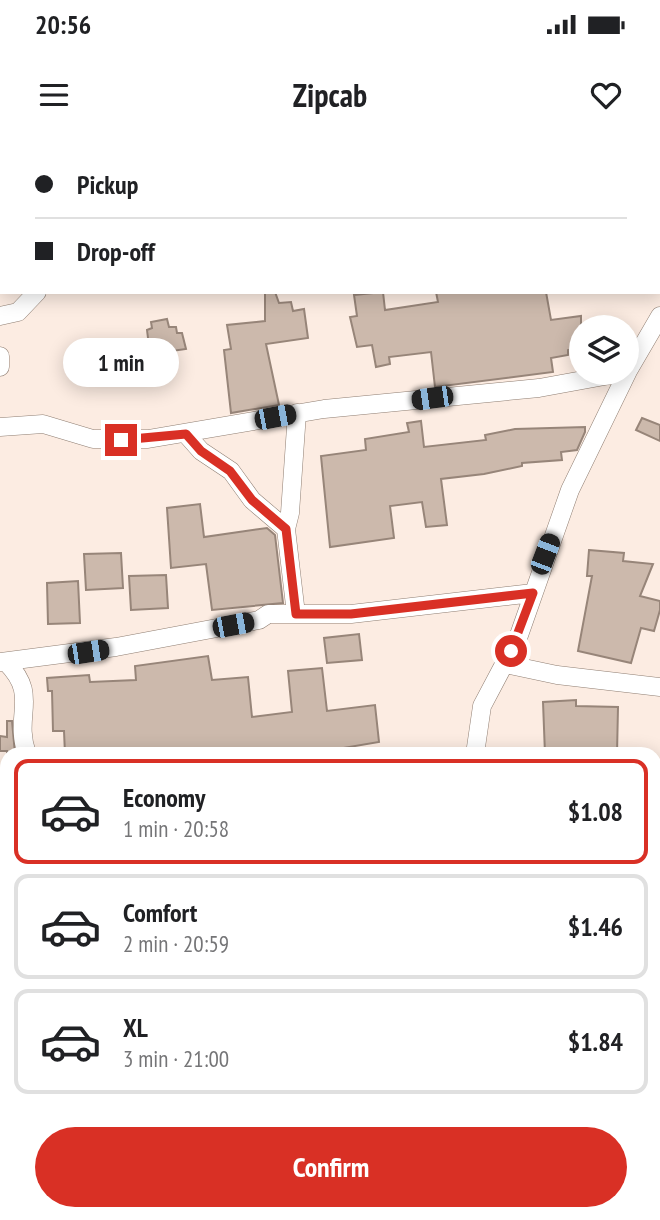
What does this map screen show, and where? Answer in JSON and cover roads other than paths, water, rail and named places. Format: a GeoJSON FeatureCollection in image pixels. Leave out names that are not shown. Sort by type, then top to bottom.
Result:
{"type":"FeatureCollection","features":[{"type":"Feature","properties":{"kind":"street"},"geometry":{"type":"LineString","coordinates":[[0,316],[18,312],[35,294]]}},
{"type":"Feature","properties":{"kind":"street"},"geometry":{"type":"LineString","coordinates":[[639,350],[660,316]]}},
{"type":"Feature","properties":{"kind":"street"},"geometry":{"type":"LineString","coordinates":[[0,356],[0,367]]}},
{"type":"Feature","properties":{"kind":"street"},"geometry":{"type":"LineString","coordinates":[[0,427],[43,424],[93,439],[148,439],[297,413],[538,388],[569,382]]}},
{"type":"Feature","properties":{"kind":"street"},"geometry":{"type":"LineString","coordinates":[[476,747],[481,711],[517,638],[570,490],[619,385]]}},
{"type":"Feature","properties":{"kind":"street"},"geometry":{"type":"LineString","coordinates":[[296,614],[286,529],[290,513],[297,413]]}},
{"type":"Feature","properties":{"kind":"street"},"geometry":{"type":"LineString","coordinates":[[186,434],[201,451],[230,471],[252,500],[286,529]]}},
{"type":"Feature","properties":{"kind":"street"},"geometry":{"type":"LineString","coordinates":[[3,662],[116,647],[259,620],[268,614],[351,614],[533,593]]}},
{"type":"Feature","properties":{"kind":"street"},"geometry":{"type":"LineString","coordinates":[[3,662],[19,675],[25,688],[22,730],[26,747]]}},
{"type":"Feature","properties":{"kind":"street"},"geometry":{"type":"LineString","coordinates":[[505,664],[557,675],[660,687]]}}]}
